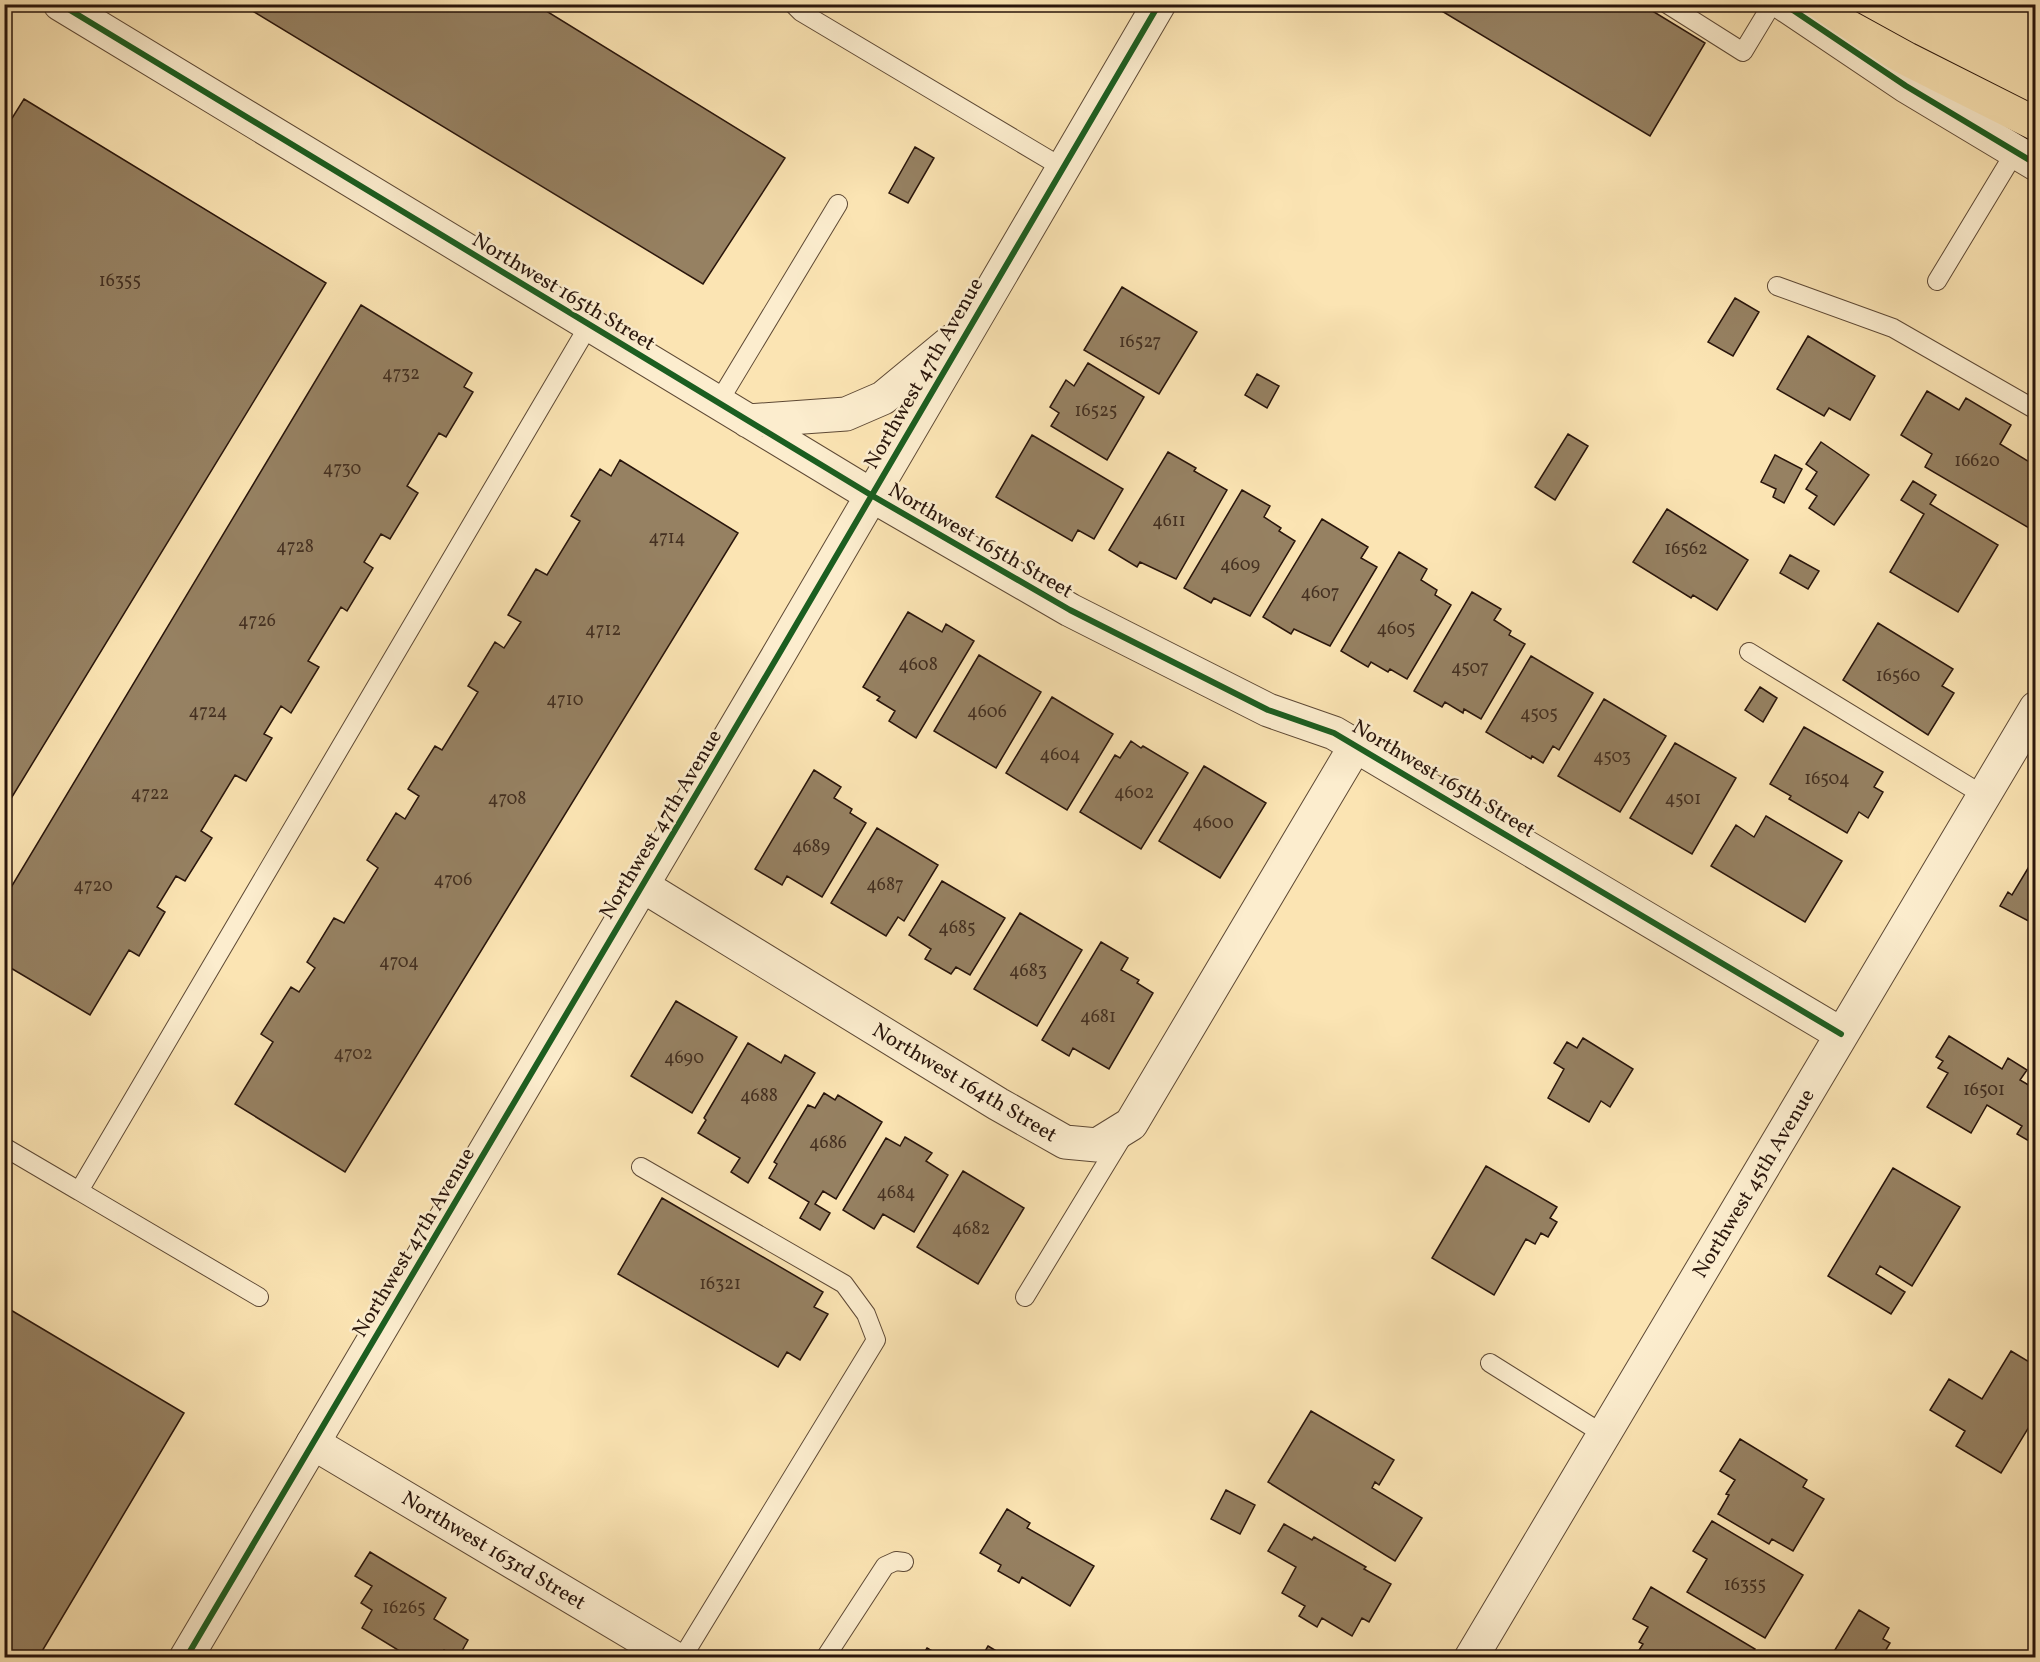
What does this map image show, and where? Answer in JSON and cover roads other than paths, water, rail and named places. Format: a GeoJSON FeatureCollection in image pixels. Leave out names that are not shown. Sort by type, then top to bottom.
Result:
{"type":"FeatureCollection","features":[{"type":"Feature","properties":{"kind":"highway"},"geometry":{"type":"LineString","coordinates":[[1807,4],[1907,59],[2036,124]]}},
{"type":"Feature","properties":{"kind":"street","name":"Northwest 165th Street"},"geometry":{"type":"LineString","coordinates":[[60,4],[871,495],[1070,610],[1268,710],[1334,733],[1356,745],[1841,1034]]}},
{"type":"Feature","properties":{"kind":"street","name":"Northwest 47th Avenue"},"geometry":{"type":"LineString","coordinates":[[186,1658],[643,886],[1159,4]]}},
{"type":"Feature","properties":{"kind":"street"},"geometry":{"type":"LineString","coordinates":[[1784,4],[1906,86],[2025,158]]}},
{"type":"Feature","properties":{"kind":"street"},"geometry":{"type":"LineString","coordinates":[[748,421],[846,414],[883,398],[969,327]]}},
{"type":"Feature","properties":{"kind":"street","name":"Northwest 45th Avenue"},"geometry":{"type":"LineString","coordinates":[[1470,1658],[2036,708]]}},
{"type":"Feature","properties":{"kind":"street","name":"Northwest 164th Street"},"geometry":{"type":"LineString","coordinates":[[643,886],[998,1104],[1065,1142],[1097,1145],[1131,1124],[1356,745]]}},
{"type":"Feature","properties":{"kind":"street","name":"Northwest 163rd Street"},"geometry":{"type":"LineString","coordinates":[[313,1443],[674,1658]]}},
{"type":"Feature","properties":{"kind":"lane"},"geometry":{"type":"LineString","coordinates":[[794,4],[801,12],[1063,168]]}},
{"type":"Feature","properties":{"kind":"lane"},"geometry":{"type":"LineString","coordinates":[[1667,4],[1743,52],[1772,4]]}},
{"type":"Feature","properties":{"kind":"lane"},"geometry":{"type":"LineString","coordinates":[[1937,281],[2025,158]]}},
{"type":"Feature","properties":{"kind":"lane"},"geometry":{"type":"LineString","coordinates":[[718,403],[838,204]]}},
{"type":"Feature","properties":{"kind":"lane"},"geometry":{"type":"LineString","coordinates":[[1777,286],[1893,328],[2036,410]]}},
{"type":"Feature","properties":{"kind":"lane"},"geometry":{"type":"LineString","coordinates":[[79,1191],[589,325]]}},
{"type":"Feature","properties":{"kind":"lane"},"geometry":{"type":"LineString","coordinates":[[1749,652],[1983,795]]}},
{"type":"Feature","properties":{"kind":"lane"},"geometry":{"type":"LineString","coordinates":[[1026,1298],[1131,1124]]}},
{"type":"Feature","properties":{"kind":"lane"},"geometry":{"type":"LineString","coordinates":[[4,1147],[259,1297]]}},
{"type":"Feature","properties":{"kind":"lane"},"geometry":{"type":"LineString","coordinates":[[641,1167],[844,1284],[866,1314],[876,1340],[682,1658]]}},
{"type":"Feature","properties":{"kind":"lane"},"geometry":{"type":"LineString","coordinates":[[1490,1363],[1604,1434]]}},
{"type":"Feature","properties":{"kind":"lane"},"geometry":{"type":"LineString","coordinates":[[825,1658],[885,1566],[904,1562]]}}]}
